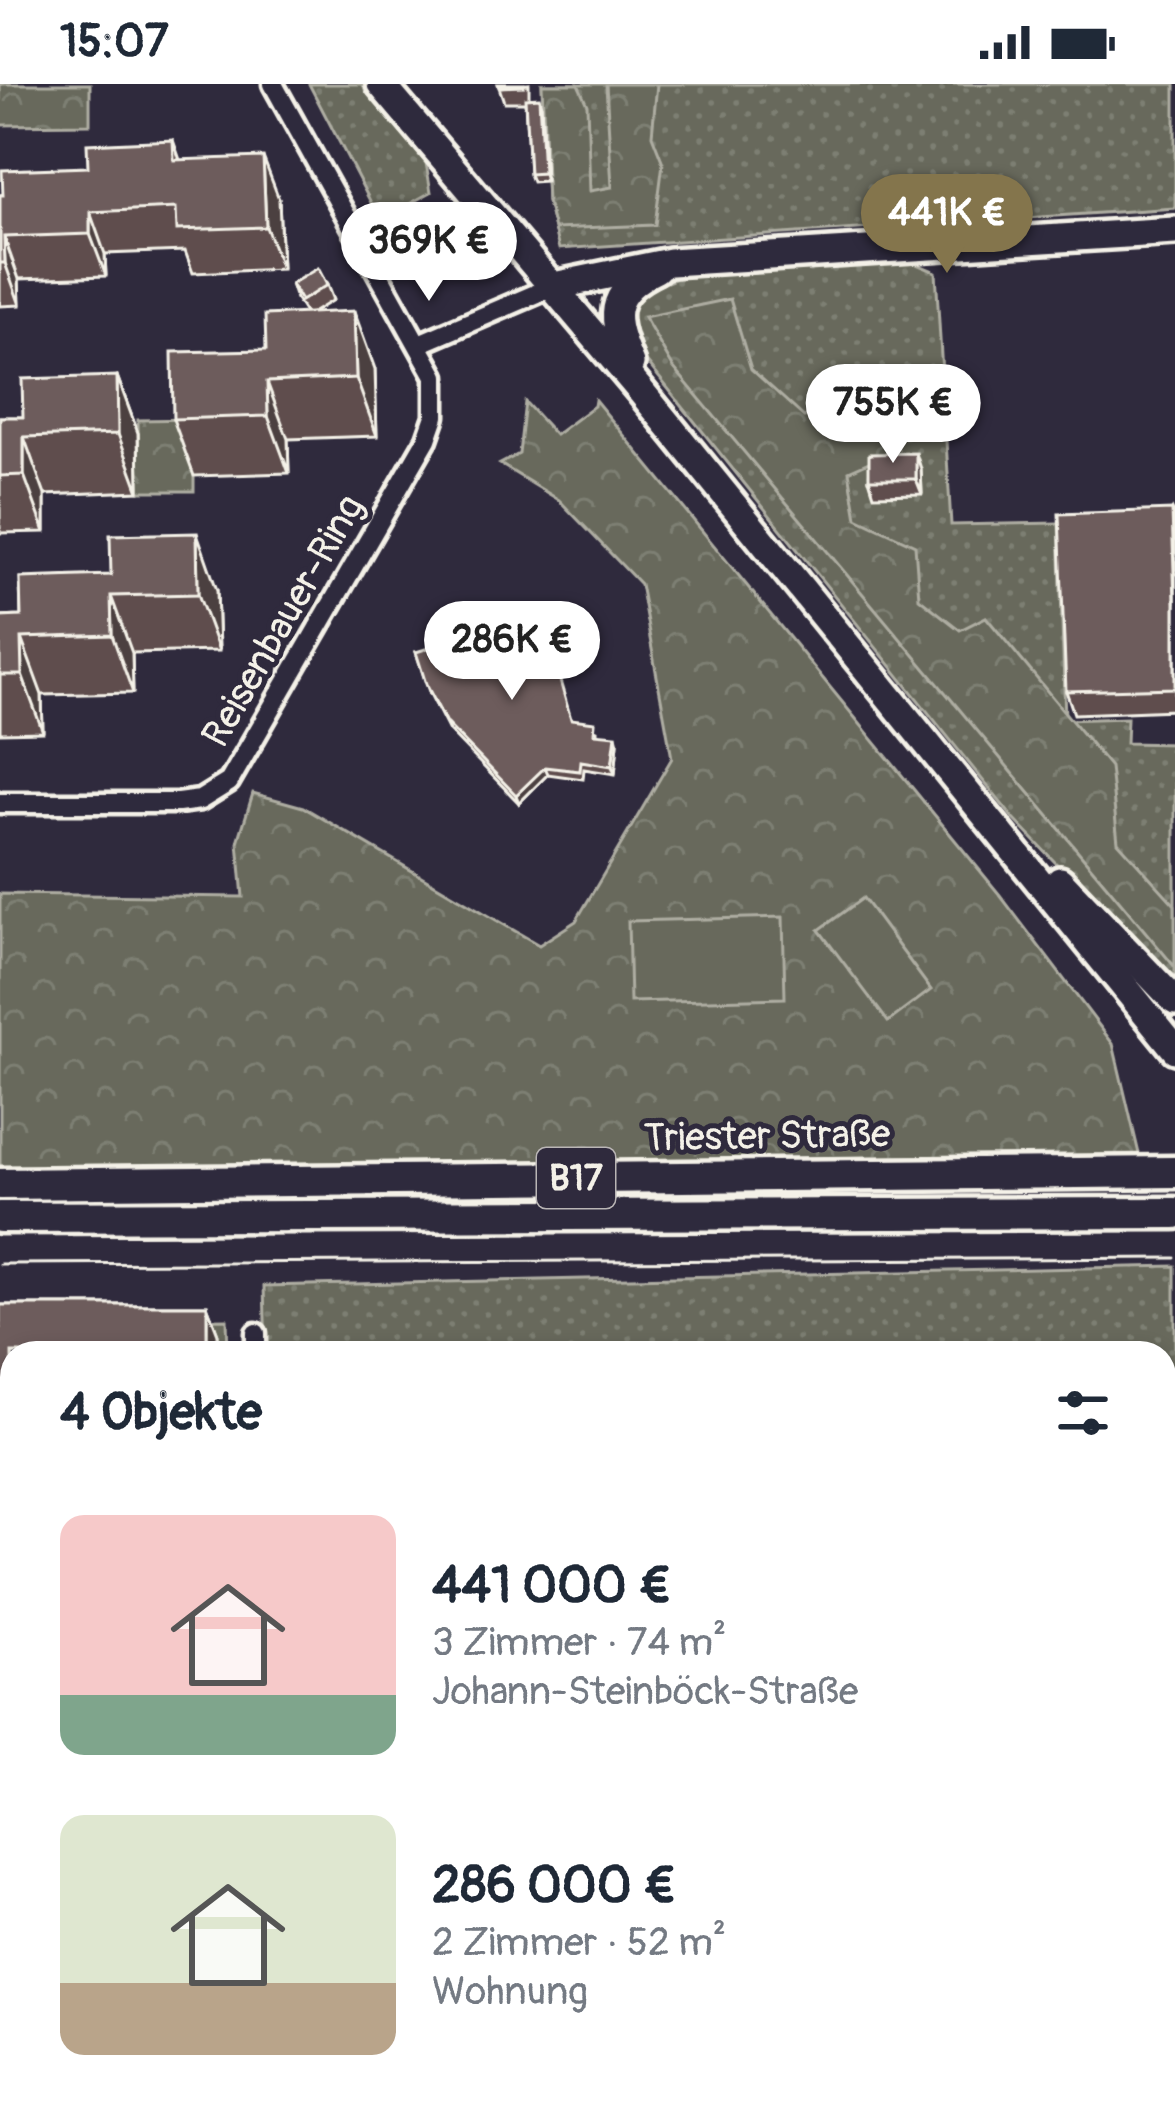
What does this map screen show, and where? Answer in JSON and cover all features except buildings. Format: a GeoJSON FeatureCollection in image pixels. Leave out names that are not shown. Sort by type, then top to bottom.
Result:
{"type":"FeatureCollection","features":[{"type":"Feature","properties":{"kind":"main road"},"geometry":{"type":"LineString","coordinates":[[381,84],[640,390],[1175,1049]]}},
{"type":"Feature","properties":{"kind":"main road"},"geometry":{"type":"LineString","coordinates":[[554,286],[670,262],[1175,230]]}},
{"type":"Feature","properties":{"kind":"main road"},"geometry":{"type":"LineString","coordinates":[[640,390],[614,325],[615,315],[631,281],[670,262]]}},
{"type":"Feature","properties":{"kind":"main road"},"geometry":{"type":"LineString","coordinates":[[925,739],[1175,1001]]}},
{"type":"Feature","properties":{"kind":"main road","name":"Triester Straße"},"geometry":{"type":"LineString","coordinates":[[0,1184],[1167,1166]]}},
{"type":"Feature","properties":{"kind":"main road","name":"Triester Straße"},"geometry":{"type":"LineString","coordinates":[[0,1216],[1175,1213]]}},
{"type":"Feature","properties":{"kind":"street","name":"Reisenbauer-Ring"},"geometry":{"type":"LineString","coordinates":[[0,803],[200,800],[229,782],[427,439],[435,416],[435,376],[273,84]]}},
{"type":"Feature","properties":{"kind":"street"},"geometry":{"type":"LineString","coordinates":[[419,344],[554,286]]}},
{"type":"Feature","properties":{"kind":"green space"},"geometry":{"type":"Polygon","coordinates":[[[0,84],[90,84],[90,124],[0,125],[0,84]]]}},
{"type":"Feature","properties":{"kind":"green space"},"geometry":{"type":"Polygon","coordinates":[[[309,84],[362,84],[426,163],[431,192],[380,220],[309,84]]]}},
{"type":"Feature","properties":{"kind":"green space"},"geometry":{"type":"Polygon","coordinates":[[[542,84],[1175,84],[1175,208],[559,249],[547,202],[542,84]]]}},
{"type":"Feature","properties":{"kind":"green space"},"geometry":{"type":"Polygon","coordinates":[[[542,84],[578,84],[587,104],[590,191],[612,187],[606,84],[657,84],[652,135],[663,163],[655,225],[554,229],[547,202],[542,84]]]}},
{"type":"Feature","properties":{"kind":"green space"},"geometry":{"type":"Polygon","coordinates":[[[914,263],[936,272],[951,525],[1059,523],[1065,720],[1127,718],[1126,743],[1175,744],[1175,988],[1013,818],[629,340],[627,316],[632,302],[647,290],[687,274],[914,263]]]}},
{"type":"Feature","properties":{"kind":"green space"},"geometry":{"type":"Polygon","coordinates":[[[730,299],[751,369],[804,417],[881,390],[898,449],[849,471],[857,518],[915,545],[919,598],[960,630],[986,617],[1110,767],[1118,842],[1175,905],[1175,967],[673,367],[644,317],[730,299]]]}},
{"type":"Feature","properties":{"kind":"green space"},"geometry":{"type":"Polygon","coordinates":[[[595,400],[1000,895],[1113,1044],[1139,1154],[0,1168],[0,894],[243,897],[238,842],[253,793],[303,807],[539,945],[576,921],[672,758],[640,584],[559,500],[500,464],[519,454],[525,402],[555,435],[594,406],[595,400]]]}},
{"type":"Feature","properties":{"kind":"green space"},"geometry":{"type":"Polygon","coordinates":[[[194,419],[194,491],[139,491],[138,420],[194,419]]]}},
{"type":"Feature","properties":{"kind":"green space"},"geometry":{"type":"Polygon","coordinates":[[[863,898],[931,990],[888,1022],[819,930],[863,898]]]}},
{"type":"Feature","properties":{"kind":"green space"},"geometry":{"type":"Polygon","coordinates":[[[783,917],[785,998],[630,1002],[628,921],[783,917]]]}},
{"type":"Feature","properties":{"kind":"green space"},"geometry":{"type":"Polygon","coordinates":[[[1175,1266],[1175,1341],[266,1341],[264,1286],[1175,1266]]]}},
{"type":"Feature","properties":{"kind":"green space"},"geometry":{"type":"Polygon","coordinates":[[[227,1319],[228,1341],[0,1341],[0,1322],[227,1319]]]}},
{"type":"Feature","properties":{"kind":"tram line"},"geometry":{"type":"LineString","coordinates":[[0,1264],[1175,1258]]}}]}
